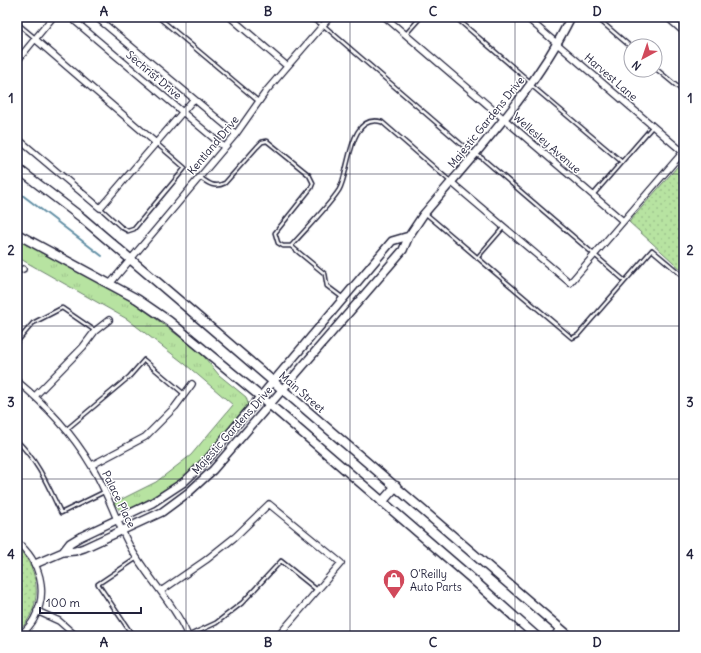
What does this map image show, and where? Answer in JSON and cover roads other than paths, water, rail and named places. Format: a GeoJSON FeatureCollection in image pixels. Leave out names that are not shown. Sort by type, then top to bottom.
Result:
{"type":"FeatureCollection","features":[{"type":"Feature","properties":{"kind":"main road","name":"Main Street"},"geometry":{"type":"LineString","coordinates":[[17,168],[81,217],[569,636]]}},
{"type":"Feature","properties":{"kind":"main road"},"geometry":{"type":"LineString","coordinates":[[17,234],[137,299],[169,321],[270,405],[536,636]]}},
{"type":"Feature","properties":{"kind":"main road"},"geometry":{"type":"LineString","coordinates":[[382,502],[396,486]]}},
{"type":"Feature","properties":{"kind":"street"},"geometry":{"type":"LineString","coordinates":[[17,61],[53,17]]}},
{"type":"Feature","properties":{"kind":"street","name":"Sechrist Drive"},"geometry":{"type":"LineString","coordinates":[[70,17],[224,148]]}},
{"type":"Feature","properties":{"kind":"street","name":"Sechrist Drive"},"geometry":{"type":"LineString","coordinates":[[96,17],[193,100],[236,134]]}},
{"type":"Feature","properties":{"kind":"street"},"geometry":{"type":"LineString","coordinates":[[230,17],[287,66]]}},
{"type":"Feature","properties":{"kind":"street","name":"Kentland Drive"},"geometry":{"type":"LineString","coordinates":[[109,285],[236,134],[258,101],[330,17]]}},
{"type":"Feature","properties":{"kind":"street","name":"Wellesley Avenue"},"geometry":{"type":"LineString","coordinates":[[385,17],[623,221]]}},
{"type":"Feature","properties":{"kind":"street","name":"Harvest Lane"},"geometry":{"type":"LineString","coordinates":[[526,17],[683,152]]}},
{"type":"Feature","properties":{"kind":"street","name":"Majestic Gardens Drive"},"geometry":{"type":"LineString","coordinates":[[35,564],[63,552],[75,552],[162,512],[201,482],[270,405],[403,250],[409,236],[425,213],[531,85],[557,44],[571,17]]}},
{"type":"Feature","properties":{"kind":"street"},"geometry":{"type":"LineString","coordinates":[[667,17],[684,32]]}},
{"type":"Feature","properties":{"kind":"street"},"geometry":{"type":"LineString","coordinates":[[35,39],[156,143]]}},
{"type":"Feature","properties":{"kind":"street"},"geometry":{"type":"LineString","coordinates":[[17,138],[100,208],[193,100]]}},
{"type":"Feature","properties":{"kind":"street"},"geometry":{"type":"LineString","coordinates":[[451,182],[570,283],[683,152]]}},
{"type":"Feature","properties":{"kind":"street","name":"Majestic Gardens Drive"},"geometry":{"type":"LineString","coordinates":[[63,552],[70,543],[118,518],[152,503],[184,482],[207,460],[392,241],[409,236]]}},
{"type":"Feature","properties":{"kind":"street"},"geometry":{"type":"LineString","coordinates":[[343,298],[354,307]]}},
{"type":"Feature","properties":{"kind":"street"},"geometry":{"type":"LineString","coordinates":[[35,396],[83,347],[95,331],[109,320]]}},
{"type":"Feature","properties":{"kind":"street","name":"Palace Place"},"geometry":{"type":"LineString","coordinates":[[17,381],[35,396],[66,429],[92,465],[137,558],[182,623],[188,636]]}},
{"type":"Feature","properties":{"kind":"street"},"geometry":{"type":"LineString","coordinates":[[92,465],[145,437],[175,407],[192,384]]}},
{"type":"Feature","properties":{"kind":"street"},"geometry":{"type":"LineString","coordinates":[[161,591],[235,537],[269,504],[341,563],[278,636]]}},
{"type":"Feature","properties":{"kind":"street"},"geometry":{"type":"LineString","coordinates":[[17,542],[30,555],[42,584],[42,592],[37,611],[33,620],[20,636]]}},
{"type":"Feature","properties":{"kind":"street"},"geometry":{"type":"LineString","coordinates":[[37,611],[59,621],[76,636]]}},
{"type":"Feature","properties":{"kind":"street"},"geometry":{"type":"LineString","coordinates":[[554,636],[560,628]]}},
{"type":"Feature","properties":{"kind":"lane"},"geometry":{"type":"LineString","coordinates":[[158,17],[258,101]]}},
{"type":"Feature","properties":{"kind":"lane"},"geometry":{"type":"LineString","coordinates":[[308,17],[323,25],[475,154],[482,158],[625,281]]}},
{"type":"Feature","properties":{"kind":"lane"},"geometry":{"type":"LineString","coordinates":[[406,35],[421,17]]}},
{"type":"Feature","properties":{"kind":"lane"},"geometry":{"type":"LineString","coordinates":[[455,17],[529,81],[531,85],[622,162]]}},
{"type":"Feature","properties":{"kind":"lane"},"geometry":{"type":"LineString","coordinates":[[596,17],[623,40]]}},
{"type":"Feature","properties":{"kind":"lane"},"geometry":{"type":"LineString","coordinates":[[17,23],[35,39]]}},
{"type":"Feature","properties":{"kind":"lane"},"geometry":{"type":"LineString","coordinates":[[663,75],[684,92]]}},
{"type":"Feature","properties":{"kind":"lane"},"geometry":{"type":"LineString","coordinates":[[291,246],[340,189],[357,132],[368,122],[375,120],[382,122],[451,182]]}},
{"type":"Feature","properties":{"kind":"lane"},"geometry":{"type":"LineString","coordinates":[[593,195],[653,126]]}},
{"type":"Feature","properties":{"kind":"lane"},"geometry":{"type":"LineString","coordinates":[[199,177],[214,185],[225,183],[257,147],[262,142],[267,140],[309,175],[313,183],[311,188],[275,233],[278,243],[283,246],[291,246],[325,274],[327,286],[343,298]]}},
{"type":"Feature","properties":{"kind":"lane"},"geometry":{"type":"LineString","coordinates":[[100,208],[121,227],[128,231],[134,228],[185,168],[156,143]]}},
{"type":"Feature","properties":{"kind":"lane"},"geometry":{"type":"LineString","coordinates":[[425,213],[572,338],[578,335],[652,250],[684,277]]}},
{"type":"Feature","properties":{"kind":"lane"},"geometry":{"type":"LineString","coordinates":[[477,258],[504,227]]}},
{"type":"Feature","properties":{"kind":"lane"},"geometry":{"type":"LineString","coordinates":[[17,342],[33,323],[62,308],[95,331]]}},
{"type":"Feature","properties":{"kind":"lane"},"geometry":{"type":"LineString","coordinates":[[66,429],[118,386],[144,360],[184,394]]}},
{"type":"Feature","properties":{"kind":"lane"},"geometry":{"type":"LineString","coordinates":[[17,441],[26,449],[42,474],[61,514],[105,492]]}},
{"type":"Feature","properties":{"kind":"lane"},"geometry":{"type":"LineString","coordinates":[[132,636],[98,584],[137,558]]}},
{"type":"Feature","properties":{"kind":"lane"},"geometry":{"type":"LineString","coordinates":[[188,636],[216,623],[242,603],[281,561],[317,590]]}},
{"type":"Feature","properties":{"kind":"waterway"},"geometry":{"type":"LineString","coordinates":[[17,191],[102,256]]}},
{"type":"Feature","properties":{"kind":"place","name":"O'Reilly Auto Parts"},"geometry":{"type":"Point","coordinates":[394,600]}}]}
